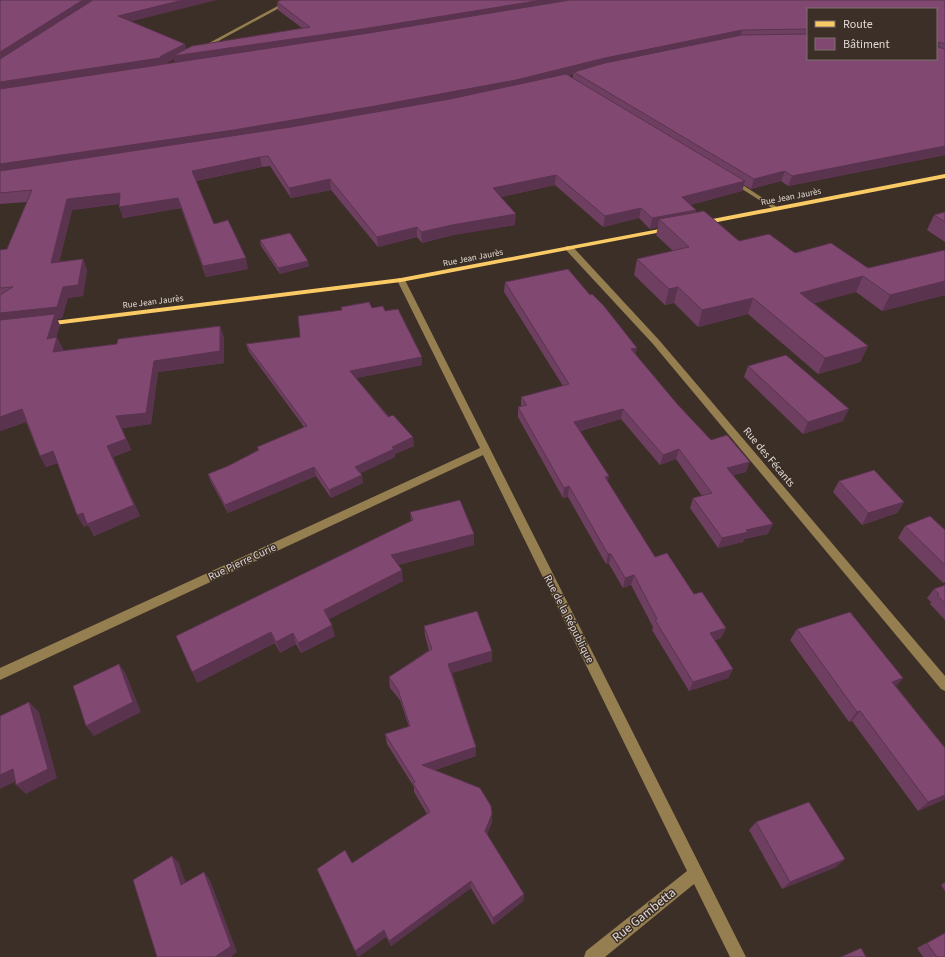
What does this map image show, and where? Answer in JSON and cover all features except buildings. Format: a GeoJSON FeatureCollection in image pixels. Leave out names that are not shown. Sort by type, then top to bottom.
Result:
{"type":"FeatureCollection","features":[{"type":"Feature","properties":{"kind":"main road","name":"Rue Jean Jaurès"},"geometry":{"type":"LineString","coordinates":[[698,224],[945,176]]}},
{"type":"Feature","properties":{"kind":"main road","name":"Rue Jean Jaurès"},"geometry":{"type":"LineString","coordinates":[[39,325],[402,280],[675,228]]}},
{"type":"Feature","properties":{"kind":"street"},"geometry":{"type":"LineString","coordinates":[[193,52],[292,0]]}},
{"type":"Feature","properties":{"kind":"street"},"geometry":{"type":"LineString","coordinates":[[728,178],[777,209]]}},
{"type":"Feature","properties":{"kind":"street","name":"Rue des Fécants"},"geometry":{"type":"LineString","coordinates":[[569,248],[656,342],[945,685]]}},
{"type":"Feature","properties":{"kind":"street","name":"Rue de la République"},"geometry":{"type":"LineString","coordinates":[[402,280],[485,450],[738,957]]}},
{"type":"Feature","properties":{"kind":"street","name":"Rue Pierre Curie"},"geometry":{"type":"LineString","coordinates":[[0,674],[485,450]]}},
{"type":"Feature","properties":{"kind":"street","name":"Rue Gambetta"},"geometry":{"type":"LineString","coordinates":[[592,957],[696,873]]}}]}
